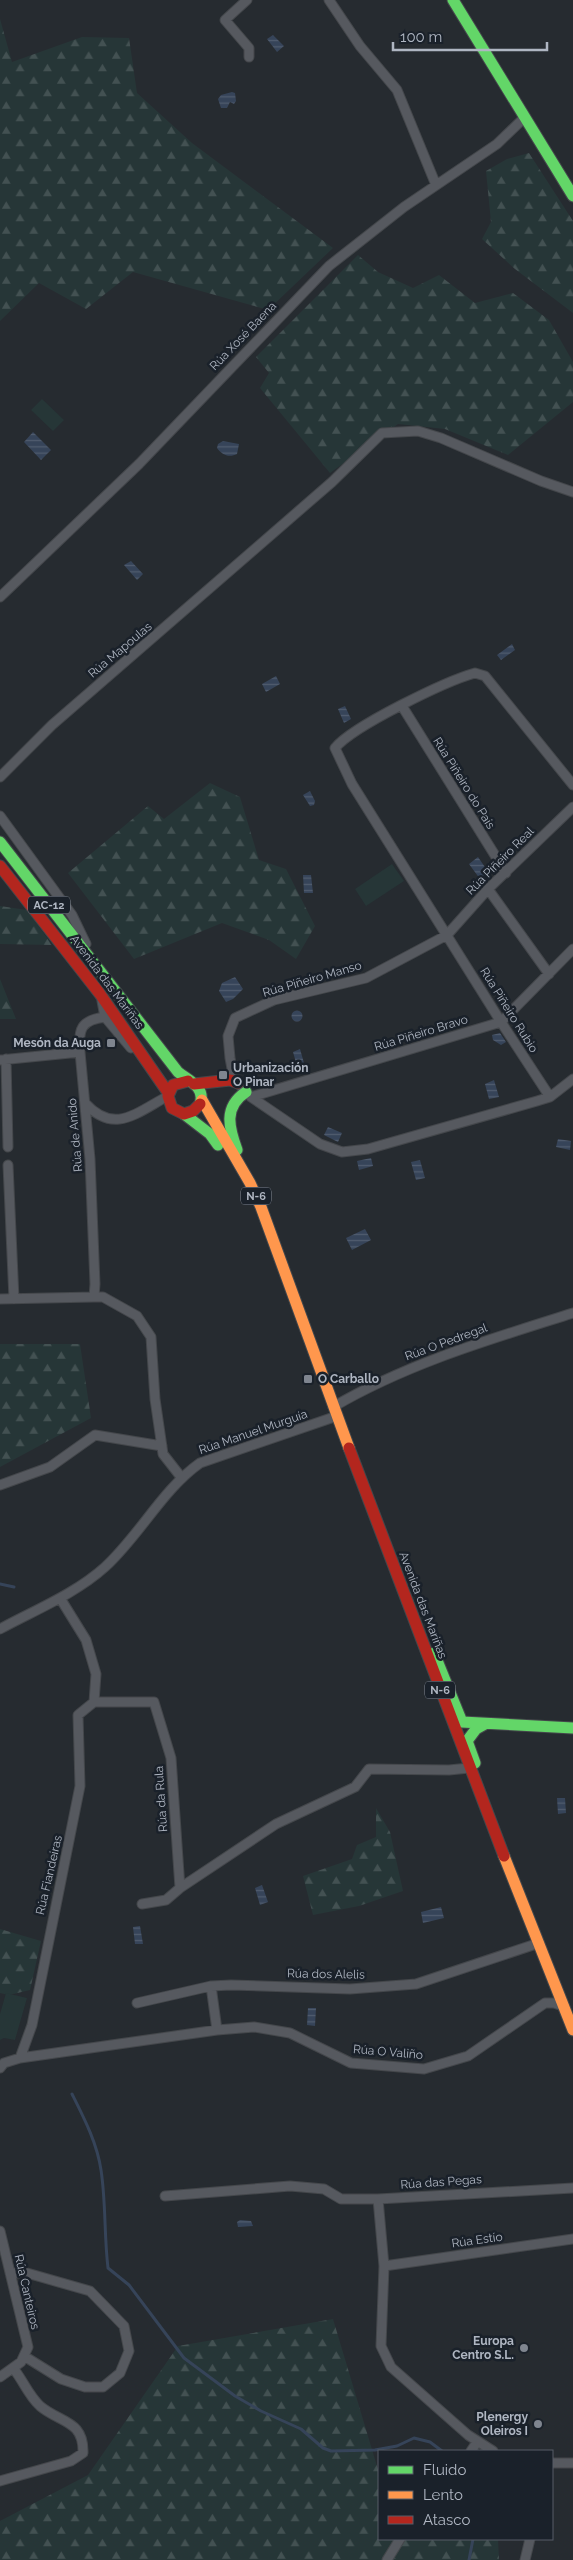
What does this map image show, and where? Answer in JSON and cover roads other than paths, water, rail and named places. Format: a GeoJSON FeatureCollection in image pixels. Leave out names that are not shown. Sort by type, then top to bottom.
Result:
{"type":"FeatureCollection","features":[{"type":"Feature","properties":{"kind":"main road"},"geometry":{"type":"LineString","coordinates":[[453,0],[573,196]]}},
{"type":"Feature","properties":{"kind":"main road","name":"Avenida das Mariñas"},"geometry":{"type":"LineString","coordinates":[[0,842],[98,969],[191,1082]]}},
{"type":"Feature","properties":{"kind":"main road","name":"Avenida das Mariñas"},"geometry":{"type":"LineString","coordinates":[[0,866],[100,994],[146,1058],[168,1095]]}},
{"type":"Feature","properties":{"kind":"main road"},"geometry":{"type":"LineString","coordinates":[[168,1095],[174,1085],[230,1080],[237,1093],[228,1124],[250,1183]]}},
{"type":"Feature","properties":{"kind":"main road","name":"AC-12"},"geometry":{"type":"LineString","coordinates":[[191,1082],[200,1091],[202,1100]]}},
{"type":"Feature","properties":{"kind":"main road"},"geometry":{"type":"LineString","coordinates":[[184,1114],[194,1112],[211,1091],[237,1093]]}},
{"type":"Feature","properties":{"kind":"main road","name":"AC-12"},"geometry":{"type":"LineString","coordinates":[[168,1095],[172,1108],[184,1114]]}},
{"type":"Feature","properties":{"kind":"main road","name":"Avenida das Mariñas"},"geometry":{"type":"LineString","coordinates":[[202,1100],[250,1183],[261,1207],[293,1300],[469,1768],[573,2030]]}},
{"type":"Feature","properties":{"kind":"main road","name":"Avenida das Mariñas"},"geometry":{"type":"LineString","coordinates":[[184,1114],[210,1134],[228,1160],[293,1300]]}},
{"type":"Feature","properties":{"kind":"main road"},"geometry":{"type":"LineString","coordinates":[[410,1611],[429,1641],[462,1722],[468,1724],[573,1728]]}},
{"type":"Feature","properties":{"kind":"main road"},"geometry":{"type":"LineString","coordinates":[[485,1724],[476,1729],[467,1741],[502,1835],[502,1852]]}},
{"type":"Feature","properties":{"kind":"street"},"geometry":{"type":"LineString","coordinates":[[246,0],[225,20],[249,48],[249,57]]}},
{"type":"Feature","properties":{"kind":"street"},"geometry":{"type":"LineString","coordinates":[[329,0],[360,46],[397,90],[436,185]]}},
{"type":"Feature","properties":{"kind":"street","name":"Rúa Xosé Baena"},"geometry":{"type":"LineString","coordinates":[[0,597],[139,464],[329,266],[436,185],[497,144],[524,118]]}},
{"type":"Feature","properties":{"kind":"street","name":"Rúa Mapoulas"},"geometry":{"type":"LineString","coordinates":[[0,776],[52,725],[332,482],[382,433],[418,431],[573,492]]}},
{"type":"Feature","properties":{"kind":"street"},"geometry":{"type":"LineString","coordinates":[[447,935],[352,784],[335,748],[343,738],[402,706],[475,673],[485,676],[573,785]]}},
{"type":"Feature","properties":{"kind":"street","name":"Rúa Piñeiro do País"},"geometry":{"type":"LineString","coordinates":[[402,706],[506,872]]}},
{"type":"Feature","properties":{"kind":"street","name":"Rúa Piñeiro Real"},"geometry":{"type":"LineString","coordinates":[[447,935],[488,889],[573,807]]}},
{"type":"Feature","properties":{"kind":"street","name":"Avenida das Mariñas"},"geometry":{"type":"LineString","coordinates":[[0,816],[72,915],[98,969]]}},
{"type":"Feature","properties":{"kind":"street"},"geometry":{"type":"LineString","coordinates":[[488,889],[549,974]]}},
{"type":"Feature","properties":{"kind":"street","name":"Rúa Piñeiro Rubio"},"geometry":{"type":"LineString","coordinates":[[447,935],[550,1097]]}},
{"type":"Feature","properties":{"kind":"street","name":"Rúa Piñeiro Manso"},"geometry":{"type":"LineString","coordinates":[[237,1093],[229,1048],[230,1025],[235,1018],[274,1000],[366,978],[447,935]]}},
{"type":"Feature","properties":{"kind":"street","name":"Rúa Piñeiro Bravo"},"geometry":{"type":"LineString","coordinates":[[237,1093],[501,1022],[573,949]]}},
{"type":"Feature","properties":{"kind":"street"},"geometry":{"type":"LineString","coordinates":[[100,994],[105,1017],[132,1049],[146,1058]]}},
{"type":"Feature","properties":{"kind":"street","name":"Rúa de Anido"},"geometry":{"type":"LineString","coordinates":[[94,1296],[90,1160],[79,1040],[83,1025],[91,1019],[105,1017]]}},
{"type":"Feature","properties":{"kind":"street"},"geometry":{"type":"LineString","coordinates":[[8,1147],[3,1060],[80,1052]]}},
{"type":"Feature","properties":{"kind":"street"},"geometry":{"type":"LineString","coordinates":[[237,1093],[320,1144],[342,1152],[368,1149],[550,1097],[573,1079]]}},
{"type":"Feature","properties":{"kind":"street"},"geometry":{"type":"LineString","coordinates":[[84,1103],[96,1114],[112,1121],[130,1116],[168,1095]]}},
{"type":"Feature","properties":{"kind":"street"},"geometry":{"type":"LineString","coordinates":[[8,1164],[14,1298]]}},
{"type":"Feature","properties":{"kind":"street"},"geometry":{"type":"LineString","coordinates":[[0,1299],[103,1297],[136,1316],[151,1337],[154,1358],[155,1399],[163,1454],[181,1476]]}},
{"type":"Feature","properties":{"kind":"street","name":"Rúa O Pedregal"},"geometry":{"type":"LineString","coordinates":[[335,1411],[395,1374],[447,1354],[573,1313]]}},
{"type":"Feature","properties":{"kind":"street","name":"Rúa Manuel Murguía"},"geometry":{"type":"LineString","coordinates":[[0,1629],[60,1598],[111,1560],[132,1539],[181,1476],[200,1463],[220,1454],[288,1434],[335,1411]]}},
{"type":"Feature","properties":{"kind":"street"},"geometry":{"type":"LineString","coordinates":[[0,1485],[50,1468],[95,1435],[162,1446]]}},
{"type":"Feature","properties":{"kind":"street"},"geometry":{"type":"LineString","coordinates":[[60,1598],[86,1640],[96,1674],[94,1702]]}},
{"type":"Feature","properties":{"kind":"street","name":"Rúa da Rula"},"geometry":{"type":"LineString","coordinates":[[94,1702],[154,1702],[171,1758],[180,1888]]}},
{"type":"Feature","properties":{"kind":"street","name":"Rúa Fiandeiras"},"geometry":{"type":"LineString","coordinates":[[20,2058],[32,2025],[78,1795],[78,1715],[94,1702]]}},
{"type":"Feature","properties":{"kind":"street"},"geometry":{"type":"LineString","coordinates":[[142,1904],[166,1900],[180,1888],[276,1824],[356,1787],[369,1769],[449,1770],[469,1768]]}},
{"type":"Feature","properties":{"kind":"street","name":"Rúa dos Alelis"},"geometry":{"type":"LineString","coordinates":[[137,2002],[211,1986],[272,1984],[350,1989],[416,1984],[539,1943]]}},
{"type":"Feature","properties":{"kind":"street"},"geometry":{"type":"LineString","coordinates":[[211,1986],[217,2030]]}},
{"type":"Feature","properties":{"kind":"street","name":"Rúa O Valiño"},"geometry":{"type":"LineString","coordinates":[[0,2068],[4,2063],[20,2058],[217,2030],[254,2027],[290,2033],[350,2063],[424,2069],[468,2056],[545,2003],[563,2006]]}},
{"type":"Feature","properties":{"kind":"street","name":"Rúa das Pegas"},"geometry":{"type":"LineString","coordinates":[[165,2196],[290,2186],[324,2189],[340,2199],[573,2188]]}},
{"type":"Feature","properties":{"kind":"street"},"geometry":{"type":"LineString","coordinates":[[378,2198],[384,2266],[381,2346],[391,2367],[477,2442],[491,2450]]}},
{"type":"Feature","properties":{"kind":"street","name":"Rúa Canteiros"},"geometry":{"type":"LineString","coordinates":[[0,2231],[28,2348],[24,2356]]}},
{"type":"Feature","properties":{"kind":"street","name":"Rúa Estío"},"geometry":{"type":"LineString","coordinates":[[384,2266],[573,2239]]}},
{"type":"Feature","properties":{"kind":"street"},"geometry":{"type":"LineString","coordinates":[[0,2377],[21,2362],[24,2356],[62,2379],[85,2387],[103,2387],[120,2373],[129,2351],[124,2326],[90,2291],[26,2273],[10,2273]]}},
{"type":"Feature","properties":{"kind":"street"},"geometry":{"type":"LineString","coordinates":[[0,2481],[71,2461],[83,2454],[83,2441],[77,2429],[40,2406],[27,2392],[23,2380],[13,2368]]}},
{"type":"Feature","properties":{"kind":"street"},"geometry":{"type":"LineString","coordinates":[[472,2450],[477,2442]]}},
{"type":"Feature","properties":{"kind":"street"},"geometry":{"type":"LineString","coordinates":[[477,2442],[482,2450]]}},
{"type":"Feature","properties":{"kind":"street"},"geometry":{"type":"LineString","coordinates":[[554,2464],[573,2463]]}},
{"type":"Feature","properties":{"kind":"street"},"geometry":{"type":"LineString","coordinates":[[387,2560],[399,2540]]}},
{"type":"Feature","properties":{"kind":"street"},"geometry":{"type":"LineString","coordinates":[[523,2540],[524,2560]]}},
{"type":"Feature","properties":{"kind":"street"},"geometry":{"type":"LineString","coordinates":[[524,2560],[530,2540]]}},
{"type":"Feature","properties":{"kind":"water"},"geometry":{"type":"Polygon","coordinates":[[[273,35],[284,46],[277,52],[267,39],[273,35]]]}},
{"type":"Feature","properties":{"kind":"water"},"geometry":{"type":"Polygon","coordinates":[[[235,93],[236,101],[234,104],[230,102],[227,108],[221,108],[218,99],[221,95],[235,93]]]}},
{"type":"Feature","properties":{"kind":"water"},"geometry":{"type":"Polygon","coordinates":[[[33,432],[51,450],[41,460],[24,442],[33,432]]]}},
{"type":"Feature","properties":{"kind":"water"},"geometry":{"type":"Polygon","coordinates":[[[223,441],[239,444],[237,454],[228,456],[221,452],[217,448],[218,444],[223,441]]]}},
{"type":"Feature","properties":{"kind":"water"},"geometry":{"type":"Polygon","coordinates":[[[131,561],[143,574],[137,580],[124,565],[131,561]]]}},
{"type":"Feature","properties":{"kind":"water"},"geometry":{"type":"Polygon","coordinates":[[[512,644],[515,650],[501,660],[497,655],[512,644]]]}},
{"type":"Feature","properties":{"kind":"water"},"geometry":{"type":"Polygon","coordinates":[[[276,676],[280,684],[266,692],[262,684],[276,676]]]}},
{"type":"Feature","properties":{"kind":"water"},"geometry":{"type":"Polygon","coordinates":[[[345,706],[351,719],[344,723],[338,709],[345,706]]]}},
{"type":"Feature","properties":{"kind":"water"},"geometry":{"type":"Polygon","coordinates":[[[310,791],[315,801],[314,805],[310,806],[303,795],[310,791]]]}},
{"type":"Feature","properties":{"kind":"water"},"geometry":{"type":"Polygon","coordinates":[[[478,857],[489,873],[480,879],[469,864],[478,857]]]}},
{"type":"Feature","properties":{"kind":"water"},"geometry":{"type":"Polygon","coordinates":[[[303,875],[311,875],[313,893],[304,893],[303,875]]]}},
{"type":"Feature","properties":{"kind":"water"},"geometry":{"type":"Polygon","coordinates":[[[235,977],[243,989],[233,999],[226,1002],[219,991],[222,983],[235,977]]]}},
{"type":"Feature","properties":{"kind":"water"},"geometry":{"type":"Polygon","coordinates":[[[297,1010],[303,1016],[297,1022],[291,1016],[297,1010]]]}},
{"type":"Feature","properties":{"kind":"water"},"geometry":{"type":"Polygon","coordinates":[[[500,1033],[506,1042],[501,1045],[493,1040],[492,1035],[500,1033]]]}},
{"type":"Feature","properties":{"kind":"water"},"geometry":{"type":"Polygon","coordinates":[[[300,1049],[304,1063],[297,1066],[293,1052],[300,1049]]]}},
{"type":"Feature","properties":{"kind":"water"},"geometry":{"type":"Polygon","coordinates":[[[494,1080],[499,1097],[489,1099],[485,1084],[494,1080]]]}},
{"type":"Feature","properties":{"kind":"water"},"geometry":{"type":"Polygon","coordinates":[[[328,1127],[342,1133],[338,1142],[324,1135],[328,1127]]]}},
{"type":"Feature","properties":{"kind":"water"},"geometry":{"type":"Polygon","coordinates":[[[558,1139],[571,1141],[570,1150],[556,1147],[558,1139]]]}},
{"type":"Feature","properties":{"kind":"water"},"geometry":{"type":"Polygon","coordinates":[[[371,1158],[373,1166],[359,1170],[357,1161],[371,1158]]]}},
{"type":"Feature","properties":{"kind":"water"},"geometry":{"type":"Polygon","coordinates":[[[420,1160],[425,1178],[416,1180],[411,1162],[420,1160]]]}},
{"type":"Feature","properties":{"kind":"water"},"geometry":{"type":"Polygon","coordinates":[[[365,1229],[371,1240],[352,1250],[346,1238],[365,1229]]]}},
{"type":"Feature","properties":{"kind":"water"},"geometry":{"type":"Polygon","coordinates":[[[557,1798],[565,1798],[566,1813],[558,1814],[557,1798]]]}},
{"type":"Feature","properties":{"kind":"water"},"geometry":{"type":"Polygon","coordinates":[[[262,1885],[268,1902],[260,1905],[255,1888],[262,1885]]]}},
{"type":"Feature","properties":{"kind":"water"},"geometry":{"type":"Polygon","coordinates":[[[441,1907],[444,1918],[423,1923],[421,1912],[441,1907]]]}},
{"type":"Feature","properties":{"kind":"water"},"geometry":{"type":"Polygon","coordinates":[[[140,1926],[143,1944],[135,1944],[133,1927],[140,1926]]]}},
{"type":"Feature","properties":{"kind":"water"},"geometry":{"type":"Polygon","coordinates":[[[308,2008],[316,2008],[315,2026],[307,2025],[308,2008]]]}},
{"type":"Feature","properties":{"kind":"water"},"geometry":{"type":"Polygon","coordinates":[[[240,2220],[251,2221],[253,2226],[238,2227],[237,2222],[240,2220]]]}},
{"type":"Feature","properties":{"kind":"waterway"},"geometry":{"type":"LineString","coordinates":[[0,1584],[14,1587]]}},
{"type":"Feature","properties":{"kind":"waterway"},"geometry":{"type":"LineString","coordinates":[[72,2094],[90,2131],[99,2160],[104,2194],[108,2268],[129,2285],[184,2358],[235,2396],[261,2411],[301,2429],[323,2448],[331,2451],[375,2450],[397,2446],[414,2438],[430,2442],[441,2450]]}},
{"type":"Feature","properties":{"kind":"waterway"},"geometry":{"type":"LineString","coordinates":[[469,2560],[473,2540]]}},
{"type":"Feature","properties":{"kind":"place","name":"Mesón da Auga"},"geometry":{"type":"Point","coordinates":[111,1043]}},
{"type":"Feature","properties":{"kind":"place","name":"Urbanización O Pinar"},"geometry":{"type":"Point","coordinates":[223,1075]}},
{"type":"Feature","properties":{"kind":"place","name":"O Carballo"},"geometry":{"type":"Point","coordinates":[308,1379]}},
{"type":"Feature","properties":{"kind":"place","name":"Europa Centro S.L."},"geometry":{"type":"Point","coordinates":[524,2348]}},
{"type":"Feature","properties":{"kind":"place","name":"Plenergy Oleiros I"},"geometry":{"type":"Point","coordinates":[538,2424]}}]}
